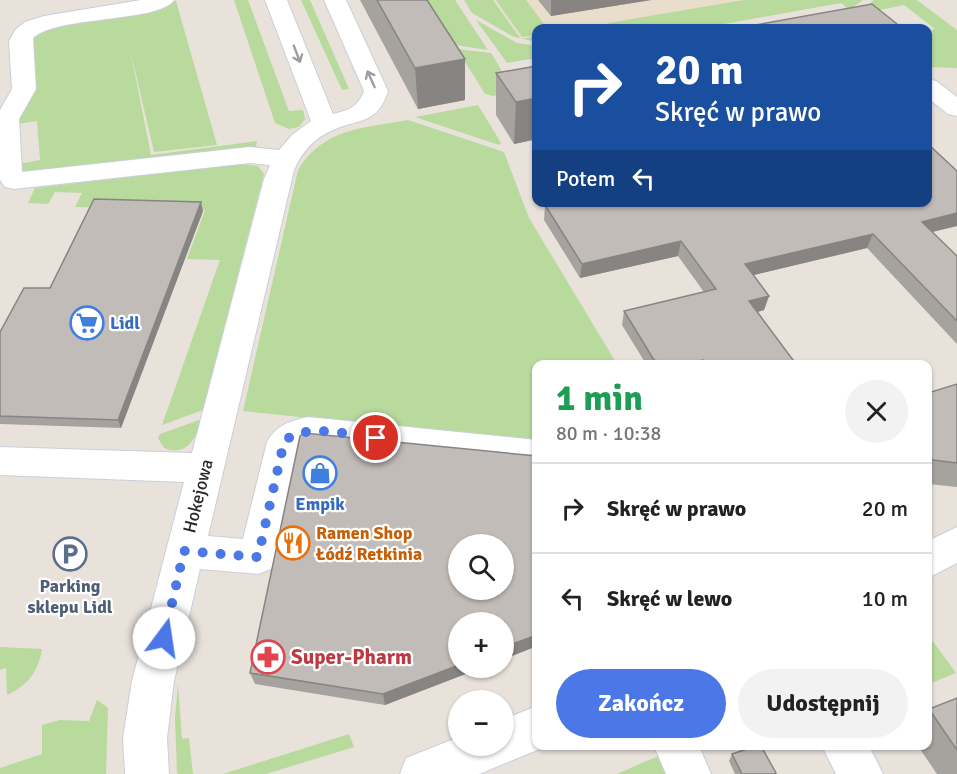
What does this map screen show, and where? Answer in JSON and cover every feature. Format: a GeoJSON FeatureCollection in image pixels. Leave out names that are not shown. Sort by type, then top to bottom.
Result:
{"type":"FeatureCollection","features":[{"type":"Feature","properties":{"kind":"street"},"geometry":{"type":"LineString","coordinates":[[163,0],[140,7],[44,23],[35,26],[22,36],[20,41],[24,89],[7,119],[7,170],[14,181],[250,155],[285,158],[296,144],[325,124],[352,118],[368,109],[374,102],[376,91],[335,0]]}},
{"type":"Feature","properties":{"kind":"street"},"geometry":{"type":"LineString","coordinates":[[276,0],[325,124]]}},
{"type":"Feature","properties":{"kind":"street"},"geometry":{"type":"LineString","coordinates":[[935,81],[957,109]]}},
{"type":"Feature","properties":{"kind":"street","name":"Hokejowa"},"geometry":{"type":"LineString","coordinates":[[147,774],[145,738],[150,701],[223,394],[277,179],[285,158]]}},
{"type":"Feature","properties":{"kind":"street"},"geometry":{"type":"LineString","coordinates":[[184,551],[258,557],[284,442],[296,433],[308,430],[532,453]]}},
{"type":"Feature","properties":{"kind":"street"},"geometry":{"type":"LineString","coordinates":[[0,461],[205,468]]}},
{"type":"Feature","properties":{"kind":"street"},"geometry":{"type":"LineString","coordinates":[[514,737],[532,730]]}},
{"type":"Feature","properties":{"kind":"street"},"geometry":{"type":"LineString","coordinates":[[678,750],[689,774]]}},
{"type":"Feature","properties":{"kind":"street"},"geometry":{"type":"LineString","coordinates":[[846,750],[861,774]]}},
{"type":"Feature","properties":{"kind":"street"},"geometry":{"type":"LineString","coordinates":[[422,774],[468,756]]}},
{"type":"Feature","properties":{"kind":"shaded area"},"geometry":{"type":"Polygon","coordinates":[[[494,0],[746,0],[605,24],[532,24],[532,37],[521,39],[494,0]]]}},
{"type":"Feature","properties":{"kind":"green space"},"geometry":{"type":"Polygon","coordinates":[[[234,0],[248,0],[289,111],[303,110],[305,119],[299,127],[289,129],[275,123],[234,0]]]}},
{"type":"Feature","properties":{"kind":"green space"},"geometry":{"type":"Polygon","coordinates":[[[301,0],[310,0],[349,89],[342,90],[301,0]]]}},
{"type":"Feature","properties":{"kind":"green space"},"geometry":{"type":"Polygon","coordinates":[[[427,0],[455,0],[488,50],[455,45],[427,0]]]}},
{"type":"Feature","properties":{"kind":"green space"},"geometry":{"type":"Polygon","coordinates":[[[464,0],[493,0],[521,38],[514,37],[472,13],[464,0]]]}},
{"type":"Feature","properties":{"kind":"green space"},"geometry":{"type":"Polygon","coordinates":[[[496,0],[526,0],[544,24],[532,24],[532,36],[522,37],[496,0]]]}},
{"type":"Feature","properties":{"kind":"green space"},"geometry":{"type":"Polygon","coordinates":[[[744,0],[863,0],[849,10],[841,3],[724,24],[608,23],[744,0]]]}},
{"type":"Feature","properties":{"kind":"green space"},"geometry":{"type":"Polygon","coordinates":[[[874,0],[917,0],[957,30],[957,68],[932,67],[932,30],[935,29],[932,24],[929,24],[904,5],[856,15],[874,0]]]}},
{"type":"Feature","properties":{"kind":"green space"},"geometry":{"type":"Polygon","coordinates":[[[176,1],[217,145],[154,152],[130,49],[151,155],[257,141],[256,147],[35,172],[27,172],[23,169],[19,164],[40,160],[37,121],[18,124],[28,41],[49,26],[176,1]]]}},
{"type":"Feature","properties":{"kind":"green space"},"geometry":{"type":"Polygon","coordinates":[[[476,20],[517,43],[532,45],[532,59],[507,63],[476,20]]]}},
{"type":"Feature","properties":{"kind":"green space"},"geometry":{"type":"Polygon","coordinates":[[[457,49],[491,53],[515,92],[493,96],[485,94],[457,49]]]}},
{"type":"Feature","properties":{"kind":"green space"},"geometry":{"type":"Polygon","coordinates":[[[478,105],[501,143],[499,145],[415,117],[478,105]]]}},
{"type":"Feature","properties":{"kind":"green space"},"geometry":{"type":"Polygon","coordinates":[[[408,120],[504,152],[529,218],[615,360],[532,360],[532,441],[243,411],[298,170],[308,156],[320,146],[332,138],[360,128],[408,120]]]}},
{"type":"Feature","properties":{"kind":"green space"},"geometry":{"type":"Polygon","coordinates":[[[239,164],[258,166],[264,174],[203,410],[162,425],[220,260],[187,259],[205,210],[75,207],[82,193],[55,192],[48,204],[28,203],[35,188],[239,164]]]}},
{"type":"Feature","properties":{"kind":"green space"},"geometry":{"type":"Polygon","coordinates":[[[202,419],[197,433],[185,448],[172,450],[164,448],[158,438],[160,434],[202,419]]]}},
{"type":"Feature","properties":{"kind":"green space"},"geometry":{"type":"Polygon","coordinates":[[[932,640],[956,673],[932,683],[932,640]]]}},
{"type":"Feature","properties":{"kind":"green space"},"geometry":{"type":"Polygon","coordinates":[[[0,647],[42,649],[31,677],[7,695],[6,668],[0,670],[0,647]]]}},
{"type":"Feature","properties":{"kind":"green space"},"geometry":{"type":"Polygon","coordinates":[[[178,684],[182,739],[189,738],[193,774],[178,774],[177,772],[175,718],[178,684]]]}},
{"type":"Feature","properties":{"kind":"green space"},"geometry":{"type":"Polygon","coordinates":[[[97,700],[108,708],[106,774],[0,774],[0,768],[42,754],[42,725],[60,720],[89,721],[97,700]]]}},
{"type":"Feature","properties":{"kind":"green space"},"geometry":{"type":"Polygon","coordinates":[[[349,734],[354,747],[266,774],[223,774],[349,734]]]}},
{"type":"Feature","properties":{"kind":"green space"},"geometry":{"type":"Polygon","coordinates":[[[665,753],[669,774],[617,774],[665,753]]]}},
{"type":"Feature","properties":{"kind":"building"},"geometry":{"type":"Polygon","coordinates":[[[377,0],[427,0],[465,59],[415,68],[377,0]]]}},
{"type":"Feature","properties":{"kind":"building"},"geometry":{"type":"Polygon","coordinates":[[[872,4],[897,24],[761,24],[872,4]]]}},
{"type":"Feature","properties":{"kind":"building"},"geometry":{"type":"Polygon","coordinates":[[[532,67],[532,99],[516,102],[496,73],[532,67]]]}},
{"type":"Feature","properties":{"kind":"building"},"geometry":{"type":"Polygon","coordinates":[[[932,148],[957,171],[957,213],[922,222],[957,256],[957,321],[873,234],[745,264],[769,296],[749,301],[793,360],[654,360],[624,311],[716,289],[681,241],[582,264],[546,207],[932,207],[932,148]]]}},
{"type":"Feature","properties":{"kind":"building","name":"Lidl"},"geometry":{"type":"Polygon","coordinates":[[[94,199],[201,202],[118,420],[0,416],[0,332],[24,288],[50,288],[94,199]]]}},
{"type":"Feature","properties":{"kind":"building"},"geometry":{"type":"Polygon","coordinates":[[[957,384],[957,463],[932,459],[932,392],[957,384]]]}},
{"type":"Feature","properties":{"kind":"building"},"geometry":{"type":"Polygon","coordinates":[[[304,433],[532,456],[532,637],[514,643],[514,612],[448,612],[448,669],[383,694],[250,673],[300,436],[304,433]]]}},
{"type":"Feature","properties":{"kind":"building"},"geometry":{"type":"Polygon","coordinates":[[[957,698],[957,750],[932,713],[932,708],[957,698]]]}},
{"type":"Feature","properties":{"kind":"building"},"geometry":{"type":"Polygon","coordinates":[[[744,750],[763,750],[776,773],[742,774],[732,754],[744,750]]]}},
{"type":"Feature","properties":{"kind":"place","name":"Lidl"},"geometry":{"type":"Point","coordinates":[87,323]}},
{"type":"Feature","properties":{"kind":"place","name":"Empik"},"geometry":{"type":"Point","coordinates":[320,473]}},
{"type":"Feature","properties":{"kind":"place","name":"Ramen Shop Łódź Retkinia"},"geometry":{"type":"Point","coordinates":[293,543]}},
{"type":"Feature","properties":{"kind":"place","name":"Parking sklepu Lidl"},"geometry":{"type":"Point","coordinates":[70,554]}},
{"type":"Feature","properties":{"kind":"place","name":"Super-Pharm"},"geometry":{"type":"Point","coordinates":[268,657]}},
{"type":"Feature","properties":{"kind":"route"},"geometry":{"type":"LineString","coordinates":[[164,638],[184,551],[258,557],[284,442],[288,438],[308,430],[376,438]]}}]}
